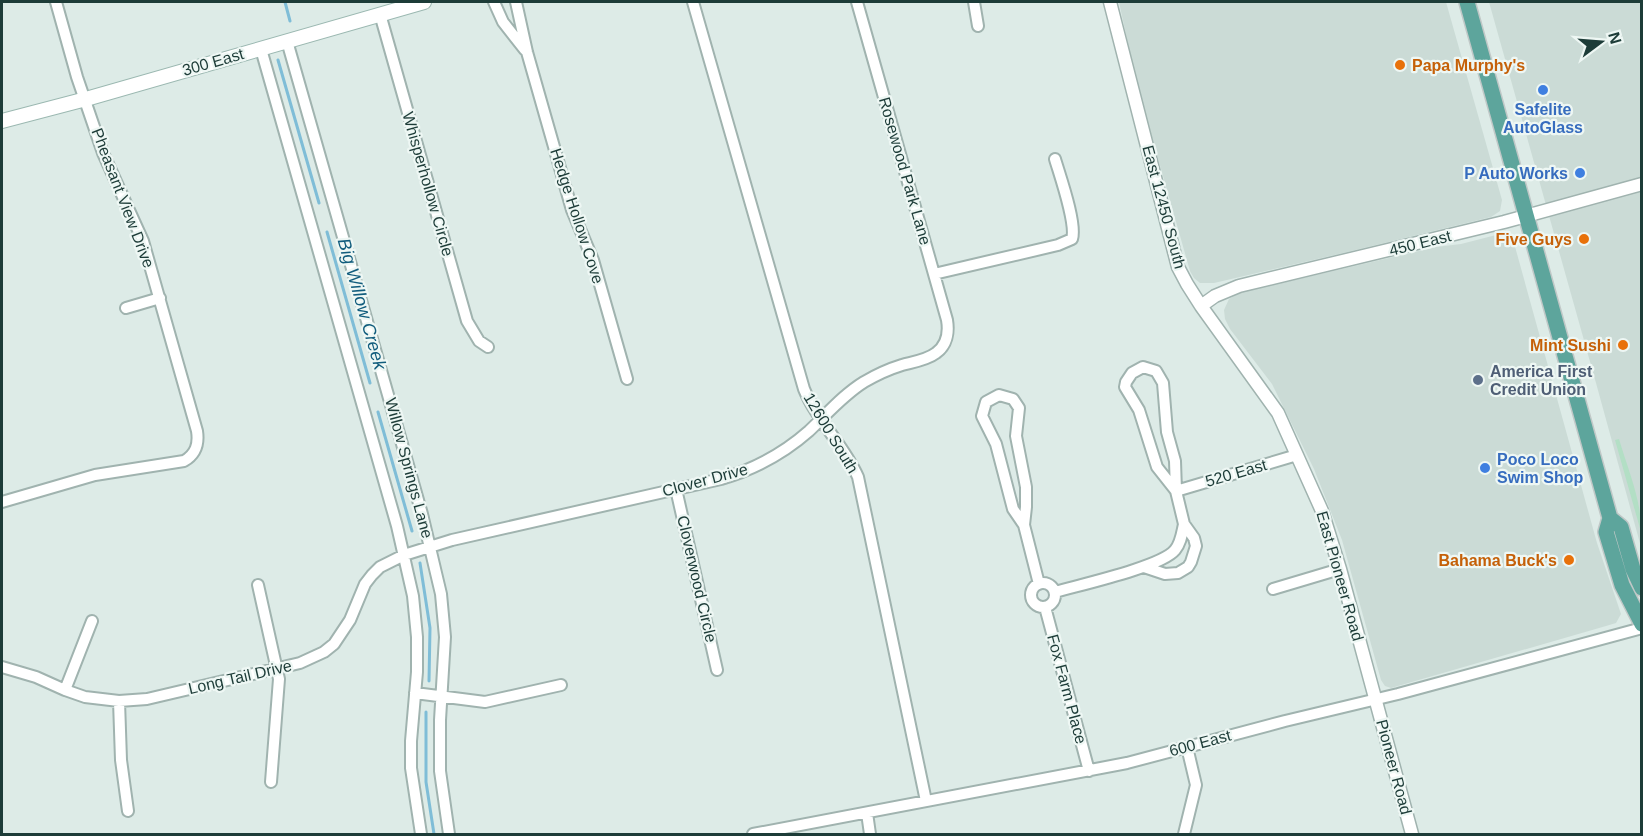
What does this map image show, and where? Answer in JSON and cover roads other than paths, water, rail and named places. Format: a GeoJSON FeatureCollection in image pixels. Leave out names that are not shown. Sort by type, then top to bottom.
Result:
{"type":"FeatureCollection","features":[{"type":"Feature","properties":{"kind":"main road","name":"300 East"},"geometry":{"type":"LineString","coordinates":[[2,121],[424,2]]}},
{"type":"Feature","properties":{"kind":"main road"},"geometry":{"type":"LineString","coordinates":[[1467,2],[1610,518],[1606,532],[1622,585],[1641,626]]}},
{"type":"Feature","properties":{"kind":"main road"},"geometry":{"type":"LineString","coordinates":[[1610,518],[1621,527],[1641,588]]}},
{"type":"Feature","properties":{"kind":"street","name":"Pheasant View Drive"},"geometry":{"type":"LineString","coordinates":[[2,502],[95,475],[179,462],[192,455],[197,447],[198,431],[139,231],[108,165],[77,77],[56,2]]}},
{"type":"Feature","properties":{"kind":"street","name":"Hedge Hollow Cove"},"geometry":{"type":"LineString","coordinates":[[494,2],[503,22],[527,52]]}},
{"type":"Feature","properties":{"kind":"street","name":"Hedge Hollow Cove"},"geometry":{"type":"LineString","coordinates":[[516,2],[527,52],[572,210],[593,260],[627,379]]}},
{"type":"Feature","properties":{"kind":"street","name":"12600 South"},"geometry":{"type":"LineString","coordinates":[[693,2],[801,382],[807,396],[847,455],[861,489],[926,801]]}},
{"type":"Feature","properties":{"kind":"street","name":"Rosewood Park Lane"},"geometry":{"type":"LineString","coordinates":[[857,2],[948,327],[945,341]]}},
{"type":"Feature","properties":{"kind":"street"},"geometry":{"type":"LineString","coordinates":[[974,2],[978,26]]}},
{"type":"Feature","properties":{"kind":"street","name":"East 12450 South"},"geometry":{"type":"LineString","coordinates":[[1110,2],[1178,267],[1201,306],[1278,413],[1297,455]]}},
{"type":"Feature","properties":{"kind":"street","name":"Whisperhollow Circle"},"geometry":{"type":"LineString","coordinates":[[380,14],[467,321],[478,341],[488,347]]}},
{"type":"Feature","properties":{"kind":"street","name":"Willow Springs Lane"},"geometry":{"type":"LineString","coordinates":[[287,41],[430,546],[441,594],[445,637],[440,771],[449,834]]}},
{"type":"Feature","properties":{"kind":"street","name":"Willow Springs Lane"},"geometry":{"type":"LineString","coordinates":[[261,49],[404,555],[413,596],[417,637],[411,768],[420,834]]}},
{"type":"Feature","properties":{"kind":"street"},"geometry":{"type":"LineString","coordinates":[[934,274],[1058,245],[1072,239],[1074,234],[1072,221],[1055,159]]}},
{"type":"Feature","properties":{"kind":"street","name":"450 East"},"geometry":{"type":"LineString","coordinates":[[1201,306],[1239,285],[1527,216],[1641,184]]}},
{"type":"Feature","properties":{"kind":"street"},"geometry":{"type":"LineString","coordinates":[[126,308],[160,298]]}},
{"type":"Feature","properties":{"kind":"street","name":"Clover Drive"},"geometry":{"type":"LineString","coordinates":[[430,546],[738,474],[766,462],[794,443],[863,382],[890,369],[929,357],[936,353],[945,341]]}},
{"type":"Feature","properties":{"kind":"street"},"geometry":{"type":"LineString","coordinates":[[1144,567],[1171,574],[1188,567],[1194,557],[1196,546],[1194,538],[1184,524],[1176,490],[1175,461],[1167,432],[1163,383],[1156,371],[1143,367],[1132,373],[1125,387],[1138,410],[1156,467],[1176,490]]}},
{"type":"Feature","properties":{"kind":"street"},"geometry":{"type":"LineString","coordinates":[[1024,525],[1026,487],[1016,436],[1019,408],[1013,399],[999,395],[986,402],[982,416],[996,444],[1013,509],[1024,525],[1039,584]]}},
{"type":"Feature","properties":{"kind":"street","name":"520 East"},"geometry":{"type":"LineString","coordinates":[[1176,490],[1297,455]]}},
{"type":"Feature","properties":{"kind":"street","name":"East Pioneer Road"},"geometry":{"type":"LineString","coordinates":[[1297,455],[1322,511],[1375,700]]}},
{"type":"Feature","properties":{"kind":"street","name":"Cloverwood Circle"},"geometry":{"type":"LineString","coordinates":[[676,489],[717,670]]}},
{"type":"Feature","properties":{"kind":"street"},"geometry":{"type":"LineString","coordinates":[[1055,592],[1144,567],[1174,552],[1181,540],[1184,524]]}},
{"type":"Feature","properties":{"kind":"street","name":"Long Tail Drive"},"geometry":{"type":"LineString","coordinates":[[2,667],[36,676],[65,690],[98,700],[119,701],[147,699],[278,669],[312,658],[334,644],[350,620],[365,584],[372,575],[380,567],[404,555],[430,546]]}},
{"type":"Feature","properties":{"kind":"street"},"geometry":{"type":"LineString","coordinates":[[1273,589],[1340,569]]}},
{"type":"Feature","properties":{"kind":"street"},"geometry":{"type":"LineString","coordinates":[[1039,584],[1051,585],[1055,592],[1053,603],[1045,607],[1037,605],[1032,598],[1032,590],[1039,584]]}},
{"type":"Feature","properties":{"kind":"street"},"geometry":{"type":"LineString","coordinates":[[258,585],[278,669],[279,697],[271,782]]}},
{"type":"Feature","properties":{"kind":"street","name":"Fox Farm Place"},"geometry":{"type":"LineString","coordinates":[[1045,607],[1089,771]]}},
{"type":"Feature","properties":{"kind":"street"},"geometry":{"type":"LineString","coordinates":[[65,690],[92,621]]}},
{"type":"Feature","properties":{"kind":"street","name":"600 East"},"geometry":{"type":"LineString","coordinates":[[753,834],[1127,763],[1375,700],[1641,626]]}},
{"type":"Feature","properties":{"kind":"street"},"geometry":{"type":"LineString","coordinates":[[415,693],[442,698],[492,702],[561,685]]}},
{"type":"Feature","properties":{"kind":"street","name":"Pioneer Road"},"geometry":{"type":"LineString","coordinates":[[1375,700],[1412,834]]}},
{"type":"Feature","properties":{"kind":"street"},"geometry":{"type":"LineString","coordinates":[[119,701],[121,760],[128,811]]}},
{"type":"Feature","properties":{"kind":"street"},"geometry":{"type":"LineString","coordinates":[[1184,834],[1196,785],[1187,747]]}},
{"type":"Feature","properties":{"kind":"street"},"geometry":{"type":"LineString","coordinates":[[867,813],[870,834]]}},
{"type":"Feature","properties":{"kind":"waterway","name":"Big Willow Creek"},"geometry":{"type":"LineString","coordinates":[[285,2],[290,21]]}},
{"type":"Feature","properties":{"kind":"waterway","name":"Big Willow Creek"},"geometry":{"type":"LineString","coordinates":[[278,60],[319,203]]}},
{"type":"Feature","properties":{"kind":"waterway","name":"Big Willow Creek"},"geometry":{"type":"LineString","coordinates":[[327,232],[370,383]]}},
{"type":"Feature","properties":{"kind":"waterway","name":"Big Willow Creek"},"geometry":{"type":"LineString","coordinates":[[378,412],[412,531]]}},
{"type":"Feature","properties":{"kind":"waterway","name":"Big Willow Creek"},"geometry":{"type":"LineString","coordinates":[[420,563],[430,628],[429,681]]}},
{"type":"Feature","properties":{"kind":"waterway","name":"Big Willow Creek"},"geometry":{"type":"LineString","coordinates":[[426,712],[426,782],[434,834]]}},
{"type":"Feature","properties":{"kind":"place","name":"Papa Murphy's"},"geometry":{"type":"Point","coordinates":[1400,65]}},
{"type":"Feature","properties":{"kind":"place","name":"Safelite AutoGlass"},"geometry":{"type":"Point","coordinates":[1543,90]}},
{"type":"Feature","properties":{"kind":"place","name":"P Auto Works"},"geometry":{"type":"Point","coordinates":[1580,173]}},
{"type":"Feature","properties":{"kind":"place","name":"Five Guys"},"geometry":{"type":"Point","coordinates":[1584,239]}},
{"type":"Feature","properties":{"kind":"place","name":"Mint Sushi"},"geometry":{"type":"Point","coordinates":[1623,345]}},
{"type":"Feature","properties":{"kind":"place","name":"America First Credit Union"},"geometry":{"type":"Point","coordinates":[1478,380]}},
{"type":"Feature","properties":{"kind":"place","name":"Poco Loco Swim Shop"},"geometry":{"type":"Point","coordinates":[1485,468]}},
{"type":"Feature","properties":{"kind":"place","name":"Bahama Buck's"},"geometry":{"type":"Point","coordinates":[1569,560]}}]}
